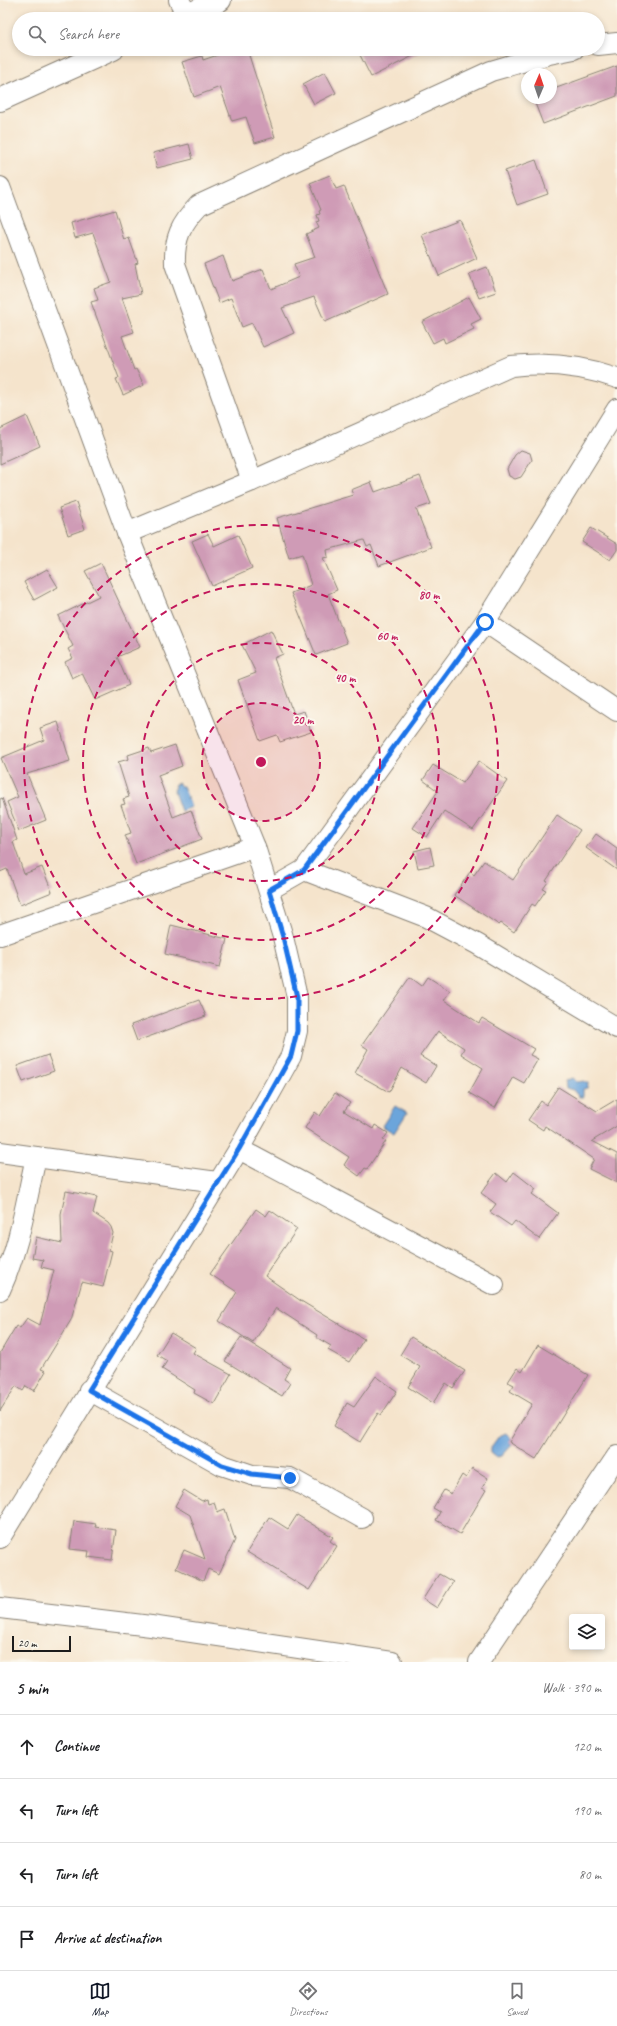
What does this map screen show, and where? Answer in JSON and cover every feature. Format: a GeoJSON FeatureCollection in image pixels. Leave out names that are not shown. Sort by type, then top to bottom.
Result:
{"type":"FeatureCollection","features":[{"type":"Feature","properties":{"kind":"street"},"geometry":{"type":"LineString","coordinates":[[182,11],[220,0]]}},
{"type":"Feature","properties":{"kind":"street"},"geometry":{"type":"LineString","coordinates":[[605,44],[617,43]]}},
{"type":"Feature","properties":{"kind":"street"},"geometry":{"type":"LineString","coordinates":[[0,100],[97,56]]}},
{"type":"Feature","properties":{"kind":"street"},"geometry":{"type":"LineString","coordinates":[[252,481],[175,264],[174,249],[186,220],[199,206],[491,70],[542,56]]}},
{"type":"Feature","properties":{"kind":"street"},"geometry":{"type":"LineString","coordinates":[[0,187],[127,533],[255,847],[283,937],[297,997],[297,1031],[291,1056],[239,1149],[217,1182],[89,1390],[0,1538]]}},
{"type":"Feature","properties":{"kind":"street"},"geometry":{"type":"LineString","coordinates":[[127,533],[252,481],[511,366],[533,364],[555,365],[599,372],[617,378]]}},
{"type":"Feature","properties":{"kind":"street"},"geometry":{"type":"LineString","coordinates":[[269,890],[304,870],[485,622],[617,409]]}},
{"type":"Feature","properties":{"kind":"street"},"geometry":{"type":"LineString","coordinates":[[485,622],[617,711]]}},
{"type":"Feature","properties":{"kind":"street"},"geometry":{"type":"LineString","coordinates":[[0,935],[255,847]]}},
{"type":"Feature","properties":{"kind":"street"},"geometry":{"type":"LineString","coordinates":[[304,870],[426,917],[477,944],[617,1028]]}},
{"type":"Feature","properties":{"kind":"street"},"geometry":{"type":"LineString","coordinates":[[239,1149],[494,1285]]}},
{"type":"Feature","properties":{"kind":"street"},"geometry":{"type":"LineString","coordinates":[[0,1152],[217,1182]]}},
{"type":"Feature","properties":{"kind":"street"},"geometry":{"type":"LineString","coordinates":[[0,1290],[7,1274],[18,1235],[36,1157]]}},
{"type":"Feature","properties":{"kind":"street"},"geometry":{"type":"LineString","coordinates":[[89,1390],[222,1465],[252,1474],[290,1478],[362,1518]]}},
{"type":"Feature","properties":{"kind":"street"},"geometry":{"type":"LineString","coordinates":[[478,1662],[617,1456]]}},
{"type":"Feature","properties":{"kind":"street"},"geometry":{"type":"LineString","coordinates":[[0,1608],[151,1626],[392,1662]]}},
{"type":"Feature","properties":{"kind":"water"},"geometry":{"type":"Polygon","coordinates":[[[179,783],[180,786],[183,786],[191,807],[181,811],[173,789],[175,788],[174,785],[179,783]]]}},
{"type":"Feature","properties":{"kind":"water"},"geometry":{"type":"Polygon","coordinates":[[[572,1078],[577,1082],[584,1081],[588,1083],[587,1088],[583,1089],[583,1097],[579,1097],[573,1090],[566,1088],[565,1081],[572,1078]]]}},
{"type":"Feature","properties":{"kind":"water"},"geometry":{"type":"Polygon","coordinates":[[[395,1106],[407,1113],[394,1133],[382,1126],[395,1106]]]}},
{"type":"Feature","properties":{"kind":"water"},"geometry":{"type":"Polygon","coordinates":[[[506,1433],[511,1438],[511,1446],[502,1456],[496,1457],[491,1453],[491,1447],[499,1436],[506,1433]]]}},
{"type":"Feature","properties":{"kind":"building"},"geometry":{"type":"Polygon","coordinates":[[[202,56],[203,60],[215,56],[249,56],[275,137],[255,143],[246,117],[232,121],[220,87],[194,97],[182,62],[202,56]]]}},
{"type":"Feature","properties":{"kind":"building"},"geometry":{"type":"Polygon","coordinates":[[[360,56],[413,56],[371,77],[360,56]]]}},
{"type":"Feature","properties":{"kind":"building"},"geometry":{"type":"Polygon","coordinates":[[[617,66],[617,96],[543,124],[535,104],[557,104],[557,88],[617,66]]]}},
{"type":"Feature","properties":{"kind":"building"},"geometry":{"type":"Polygon","coordinates":[[[325,72],[336,93],[314,104],[303,84],[325,72]]]}},
{"type":"Feature","properties":{"kind":"building"},"geometry":{"type":"Polygon","coordinates":[[[189,144],[193,159],[157,168],[153,153],[189,144]]]}},
{"type":"Feature","properties":{"kind":"building"},"geometry":{"type":"Polygon","coordinates":[[[536,160],[548,194],[517,205],[505,171],[536,160]]]}},
{"type":"Feature","properties":{"kind":"building"},"geometry":{"type":"Polygon","coordinates":[[[330,175],[336,189],[344,186],[388,294],[325,322],[314,297],[282,308],[294,333],[263,347],[252,323],[242,327],[231,298],[219,303],[204,264],[223,256],[232,281],[263,269],[271,289],[299,277],[294,264],[315,257],[306,234],[319,228],[316,222],[319,221],[317,215],[320,214],[319,211],[321,210],[310,183],[330,175]]]}},
{"type":"Feature","properties":{"kind":"building"},"geometry":{"type":"Polygon","coordinates":[[[115,210],[124,240],[129,238],[138,263],[135,264],[141,294],[122,298],[134,332],[122,336],[134,370],[136,369],[144,385],[123,395],[116,379],[119,378],[91,302],[98,300],[94,288],[111,282],[93,233],[75,238],[71,223],[115,210]]]}},
{"type":"Feature","properties":{"kind":"building"},"geometry":{"type":"Polygon","coordinates":[[[460,220],[477,258],[439,276],[422,235],[460,220]]]}},
{"type":"Feature","properties":{"kind":"building"},"geometry":{"type":"Polygon","coordinates":[[[487,267],[496,292],[479,298],[469,274],[487,267]]]}},
{"type":"Feature","properties":{"kind":"building"},"geometry":{"type":"Polygon","coordinates":[[[469,297],[481,319],[471,324],[474,329],[445,343],[443,338],[433,343],[422,322],[469,297]]]}},
{"type":"Feature","properties":{"kind":"building"},"geometry":{"type":"Polygon","coordinates":[[[27,416],[40,446],[0,464],[0,429],[27,416]]]}},
{"type":"Feature","properties":{"kind":"building"},"geometry":{"type":"Polygon","coordinates":[[[521,450],[530,453],[532,460],[521,477],[515,479],[509,476],[507,469],[515,455],[521,450]]]}},
{"type":"Feature","properties":{"kind":"building"},"geometry":{"type":"Polygon","coordinates":[[[420,476],[431,504],[416,509],[431,547],[379,566],[371,545],[367,547],[364,540],[327,550],[328,557],[323,558],[337,590],[328,594],[347,643],[316,655],[291,593],[311,585],[302,554],[289,558],[277,518],[353,495],[351,490],[371,482],[375,492],[420,476]]]}},
{"type":"Feature","properties":{"kind":"building"},"geometry":{"type":"Polygon","coordinates":[[[76,502],[85,529],[68,535],[59,508],[76,502]]]}},
{"type":"Feature","properties":{"kind":"building"},"geometry":{"type":"Polygon","coordinates":[[[591,528],[617,544],[617,550],[610,560],[582,542],[591,528]]]}},
{"type":"Feature","properties":{"kind":"building"},"geometry":{"type":"Polygon","coordinates":[[[208,534],[214,546],[238,535],[252,568],[212,586],[192,541],[208,534]]]}},
{"type":"Feature","properties":{"kind":"building"},"geometry":{"type":"Polygon","coordinates":[[[101,563],[140,647],[117,657],[129,685],[95,700],[82,673],[72,678],[65,662],[73,658],[68,649],[73,646],[58,616],[99,596],[85,571],[101,563]]]}},
{"type":"Feature","properties":{"kind":"building"},"geometry":{"type":"Polygon","coordinates":[[[47,569],[58,587],[34,600],[24,582],[47,569]]]}},
{"type":"Feature","properties":{"kind":"building"},"geometry":{"type":"Polygon","coordinates":[[[271,630],[283,654],[274,658],[294,714],[304,711],[311,732],[280,742],[277,735],[260,741],[238,680],[256,673],[242,645],[271,630]]]}},
{"type":"Feature","properties":{"kind":"building"},"geometry":{"type":"Polygon","coordinates":[[[58,722],[70,761],[27,774],[46,820],[19,831],[7,802],[18,797],[1,758],[44,740],[40,728],[58,722]]]}},
{"type":"Feature","properties":{"kind":"building"},"geometry":{"type":"Polygon","coordinates":[[[175,745],[182,766],[158,775],[173,817],[191,810],[202,839],[136,864],[125,835],[131,833],[121,805],[125,804],[123,799],[129,797],[118,762],[129,759],[128,755],[149,748],[151,753],[175,745]]]}},
{"type":"Feature","properties":{"kind":"building"},"geometry":{"type":"Polygon","coordinates":[[[479,761],[507,781],[473,830],[444,811],[427,837],[413,828],[438,791],[423,780],[433,765],[463,783],[479,761]]]}},
{"type":"Feature","properties":{"kind":"building"},"geometry":{"type":"Polygon","coordinates":[[[2,798],[17,840],[13,842],[24,874],[42,867],[52,892],[20,905],[7,869],[0,872],[0,799],[2,798]]]}},
{"type":"Feature","properties":{"kind":"building"},"geometry":{"type":"Polygon","coordinates":[[[557,815],[580,830],[546,881],[548,882],[543,889],[546,890],[535,906],[532,904],[514,932],[501,923],[499,925],[454,895],[470,872],[474,875],[484,861],[513,880],[557,815]]]}},
{"type":"Feature","properties":{"kind":"building"},"geometry":{"type":"Polygon","coordinates":[[[596,834],[617,849],[617,870],[586,848],[596,834]]]}},
{"type":"Feature","properties":{"kind":"building"},"geometry":{"type":"Polygon","coordinates":[[[430,847],[434,865],[418,868],[414,851],[430,847]]]}},
{"type":"Feature","properties":{"kind":"building"},"geometry":{"type":"Polygon","coordinates":[[[171,925],[227,939],[220,967],[165,954],[171,925]]]}},
{"type":"Feature","properties":{"kind":"building"},"geometry":{"type":"Polygon","coordinates":[[[410,977],[422,986],[428,977],[450,991],[444,1000],[479,1023],[482,1018],[534,1049],[530,1055],[538,1059],[524,1083],[513,1077],[495,1108],[469,1093],[483,1068],[461,1054],[464,1048],[438,1031],[420,1056],[436,1066],[426,1083],[402,1068],[389,1092],[355,1073],[368,1049],[362,1045],[410,977]]]}},
{"type":"Feature","properties":{"kind":"building"},"geometry":{"type":"Polygon","coordinates":[[[199,1000],[206,1016],[137,1041],[131,1025],[199,1000]]]}},
{"type":"Feature","properties":{"kind":"building"},"geometry":{"type":"Polygon","coordinates":[[[48,1055],[54,1071],[23,1082],[17,1066],[48,1055]]]}},
{"type":"Feature","properties":{"kind":"building"},"geometry":{"type":"Polygon","coordinates":[[[558,1087],[597,1111],[617,1099],[617,1126],[592,1141],[617,1154],[617,1183],[589,1169],[594,1159],[545,1126],[543,1130],[528,1120],[541,1101],[546,1105],[558,1087]]]}},
{"type":"Feature","properties":{"kind":"building"},"geometry":{"type":"Polygon","coordinates":[[[335,1093],[350,1103],[344,1111],[373,1129],[375,1125],[388,1133],[383,1140],[386,1141],[367,1169],[365,1168],[359,1176],[344,1165],[349,1157],[305,1128],[315,1112],[320,1116],[335,1093]]]}},
{"type":"Feature","properties":{"kind":"building"},"geometry":{"type":"Polygon","coordinates":[[[514,1172],[536,1189],[532,1194],[558,1213],[539,1239],[515,1221],[511,1226],[490,1212],[496,1204],[481,1193],[496,1173],[507,1182],[514,1172]]]}},
{"type":"Feature","properties":{"kind":"building"},"geometry":{"type":"Polygon","coordinates":[[[66,1191],[97,1197],[93,1213],[108,1223],[111,1227],[113,1233],[109,1250],[112,1251],[103,1287],[82,1282],[71,1320],[41,1369],[46,1371],[34,1391],[26,1386],[23,1391],[16,1386],[0,1411],[0,1353],[16,1326],[20,1328],[27,1318],[40,1325],[54,1270],[41,1267],[43,1260],[32,1258],[36,1237],[62,1243],[61,1214],[66,1191]]]}},
{"type":"Feature","properties":{"kind":"building"},"geometry":{"type":"Polygon","coordinates":[[[256,1209],[266,1216],[270,1210],[297,1229],[265,1276],[301,1301],[364,1339],[349,1362],[328,1350],[331,1346],[276,1308],[253,1343],[219,1321],[237,1292],[210,1274],[256,1209]]]}},
{"type":"Feature","properties":{"kind":"building"},"geometry":{"type":"Polygon","coordinates":[[[171,1333],[196,1348],[193,1353],[231,1374],[214,1404],[194,1393],[195,1390],[162,1369],[167,1361],[157,1355],[171,1333]]]}},
{"type":"Feature","properties":{"kind":"building"},"geometry":{"type":"Polygon","coordinates":[[[241,1337],[290,1368],[284,1379],[290,1383],[282,1396],[225,1361],[241,1337]]]}},
{"type":"Feature","properties":{"kind":"building"},"geometry":{"type":"Polygon","coordinates":[[[411,1337],[465,1371],[453,1388],[446,1383],[433,1403],[408,1387],[420,1367],[400,1355],[411,1337]]]}},
{"type":"Feature","properties":{"kind":"building"},"geometry":{"type":"Polygon","coordinates":[[[538,1345],[588,1375],[536,1459],[509,1442],[532,1404],[510,1391],[514,1385],[508,1382],[517,1368],[522,1372],[538,1345]]]}},
{"type":"Feature","properties":{"kind":"building"},"geometry":{"type":"Polygon","coordinates":[[[376,1376],[397,1391],[381,1415],[378,1413],[360,1442],[334,1426],[347,1403],[354,1407],[376,1376]]]}},
{"type":"Feature","properties":{"kind":"building"},"geometry":{"type":"Polygon","coordinates":[[[472,1468],[488,1478],[482,1488],[486,1490],[460,1534],[436,1520],[440,1512],[433,1508],[444,1490],[451,1494],[462,1475],[466,1478],[472,1468]]]}},
{"type":"Feature","properties":{"kind":"building"},"geometry":{"type":"Polygon","coordinates":[[[184,1490],[202,1501],[207,1499],[208,1504],[214,1502],[217,1512],[225,1509],[235,1540],[219,1574],[208,1569],[203,1581],[176,1568],[184,1550],[205,1559],[190,1515],[175,1506],[184,1490]]]}},
{"type":"Feature","properties":{"kind":"building"},"geometry":{"type":"Polygon","coordinates":[[[297,1515],[333,1537],[330,1541],[337,1546],[309,1590],[247,1552],[269,1517],[288,1529],[297,1515]]]}},
{"type":"Feature","properties":{"kind":"building"},"geometry":{"type":"Polygon","coordinates":[[[74,1521],[96,1524],[95,1527],[116,1530],[112,1560],[88,1557],[89,1551],[70,1549],[74,1521]]]}},
{"type":"Feature","properties":{"kind":"building"},"geometry":{"type":"Polygon","coordinates":[[[439,1574],[453,1582],[437,1608],[423,1599],[439,1574]]]}},
{"type":"Feature","properties":{"kind":"route"},"geometry":{"type":"LineString","coordinates":[[290,1478],[252,1474],[222,1465],[89,1390],[217,1182],[239,1149],[291,1056],[297,1031],[297,997],[283,937],[269,890],[304,870],[485,622]]}}]}
